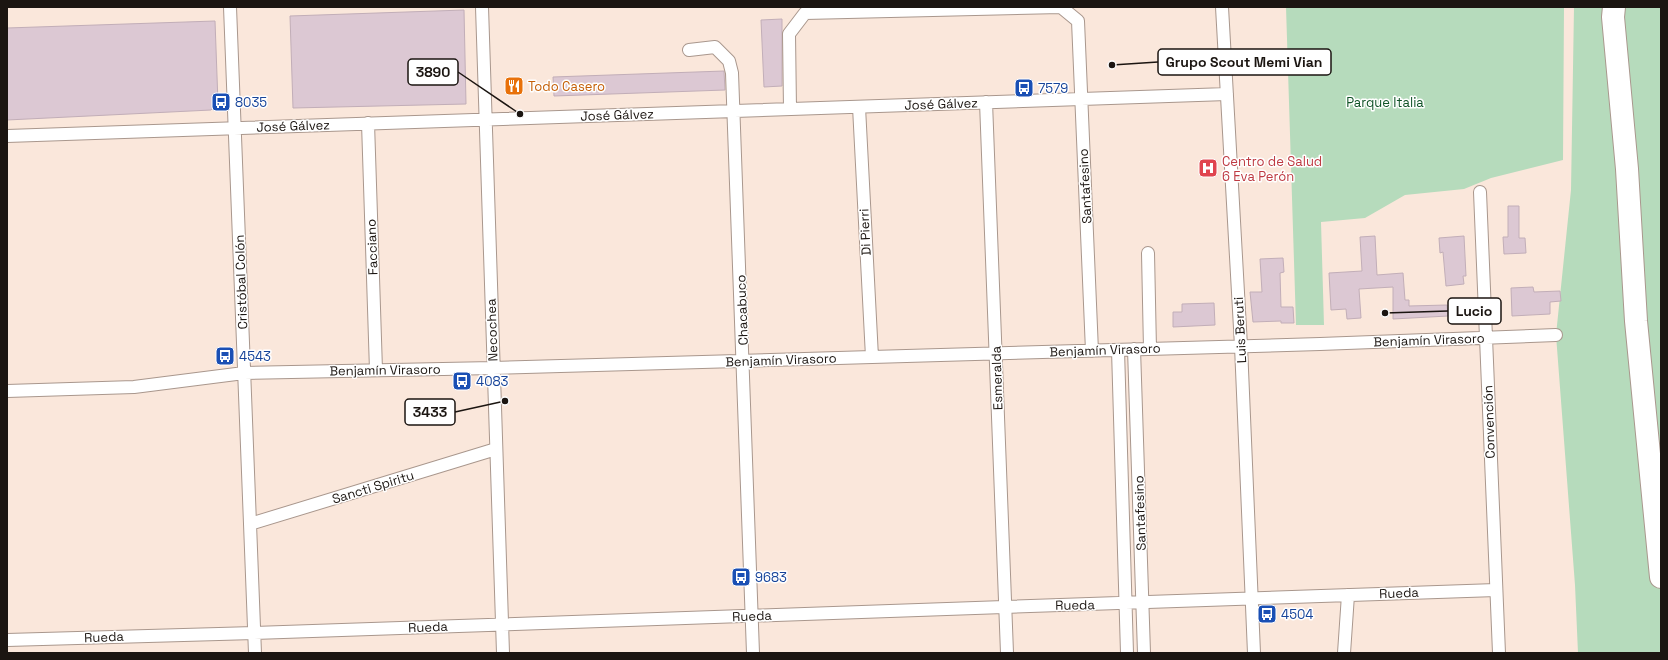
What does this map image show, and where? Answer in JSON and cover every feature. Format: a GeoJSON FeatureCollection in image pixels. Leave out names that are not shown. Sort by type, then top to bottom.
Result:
{"type":"FeatureCollection","features":[{"type":"Feature","properties":{"kind":"highway"},"geometry":{"type":"LineString","coordinates":[[1614,7],[1613,17],[1627,169],[1636,321],[1661,577]]}},
{"type":"Feature","properties":{"kind":"street","name":"Cristóbal Colón"},"geometry":{"type":"LineString","coordinates":[[230,7],[255,653]]}},
{"type":"Feature","properties":{"kind":"street","name":"Necochea"},"geometry":{"type":"LineString","coordinates":[[482,7],[484,119],[504,653]]}},
{"type":"Feature","properties":{"kind":"street","name":"Santafesino"},"geometry":{"type":"LineString","coordinates":[[790,109],[789,34],[805,12],[1061,7],[1078,21],[1092,351]]}},
{"type":"Feature","properties":{"kind":"street","name":"Luis Beruti"},"geometry":{"type":"LineString","coordinates":[[1222,7],[1241,346],[1254,653]]}},
{"type":"Feature","properties":{"kind":"street","name":"Chacabuco"},"geometry":{"type":"LineString","coordinates":[[689,50],[715,47],[729,61],[732,73],[744,361],[753,653]]}},
{"type":"Feature","properties":{"kind":"street","name":"José Gálvez"},"geometry":{"type":"LineString","coordinates":[[7,136],[1227,94]]}},
{"type":"Feature","properties":{"kind":"street","name":"Esmeralda"},"geometry":{"type":"LineString","coordinates":[[986,102],[1007,653]]}},
{"type":"Feature","properties":{"kind":"street","name":"Di Pierri"},"geometry":{"type":"LineString","coordinates":[[858,107],[872,357]]}},
{"type":"Feature","properties":{"kind":"street","name":"Facciano"},"geometry":{"type":"LineString","coordinates":[[368,124],[376,370]]}},
{"type":"Feature","properties":{"kind":"street","name":"Convención"},"geometry":{"type":"LineString","coordinates":[[1480,192],[1499,653]]}},
{"type":"Feature","properties":{"kind":"street"},"geometry":{"type":"LineString","coordinates":[[1148,253],[1150,349]]}},
{"type":"Feature","properties":{"kind":"street","name":"Benjamín Virasoro"},"geometry":{"type":"LineString","coordinates":[[7,391],[134,387],[244,373],[493,368],[1092,351],[1556,335]]}},
{"type":"Feature","properties":{"kind":"street","name":"Santafesino"},"geometry":{"type":"LineString","coordinates":[[1134,349],[1144,653]]}},
{"type":"Feature","properties":{"kind":"street","name":"Santafesino"},"geometry":{"type":"LineString","coordinates":[[1118,350],[1127,653]]}},
{"type":"Feature","properties":{"kind":"street","name":"Sancti Spiritu"},"geometry":{"type":"LineString","coordinates":[[250,524],[496,449]]}},
{"type":"Feature","properties":{"kind":"street","name":"Rueda"},"geometry":{"type":"LineString","coordinates":[[7,640],[1126,604],[1496,590]]}},
{"type":"Feature","properties":{"kind":"street"},"geometry":{"type":"LineString","coordinates":[[1344,653],[1348,595]]}},
{"type":"Feature","properties":{"kind":"green space","name":"Parque Italia"},"geometry":{"type":"Polygon","coordinates":[[[1286,7],[1564,7],[1563,160],[1491,178],[1464,189],[1405,195],[1365,218],[1321,222],[1324,325],[1296,325],[1286,7]]]}},
{"type":"Feature","properties":{"kind":"green space"},"geometry":{"type":"Polygon","coordinates":[[[1574,7],[1661,7],[1661,653],[1578,653],[1575,585],[1556,335],[1571,190],[1574,7]]]}},
{"type":"Feature","properties":{"kind":"building"},"geometry":{"type":"Polygon","coordinates":[[[464,10],[466,104],[293,108],[290,16],[464,10]]]}},
{"type":"Feature","properties":{"kind":"building"},"geometry":{"type":"Polygon","coordinates":[[[782,19],[782,86],[764,87],[761,20],[782,19]]]}},
{"type":"Feature","properties":{"kind":"building"},"geometry":{"type":"Polygon","coordinates":[[[215,21],[218,103],[211,110],[7,120],[7,28],[215,21]]]}},
{"type":"Feature","properties":{"kind":"building"},"geometry":{"type":"Polygon","coordinates":[[[724,71],[725,90],[554,96],[553,77],[724,71]]]}},
{"type":"Feature","properties":{"kind":"building"},"geometry":{"type":"Polygon","coordinates":[[[1508,206],[1519,206],[1519,238],[1525,238],[1526,253],[1504,254],[1503,237],[1508,237],[1508,206]]]}},
{"type":"Feature","properties":{"kind":"building"},"geometry":{"type":"Polygon","coordinates":[[[1375,236],[1377,275],[1403,273],[1405,300],[1409,300],[1409,306],[1447,305],[1448,316],[1393,319],[1393,287],[1359,289],[1361,318],[1347,319],[1346,309],[1331,310],[1329,273],[1362,271],[1360,237],[1375,236]]]}},
{"type":"Feature","properties":{"kind":"building"},"geometry":{"type":"Polygon","coordinates":[[[1464,236],[1466,276],[1463,276],[1464,284],[1446,286],[1443,252],[1440,253],[1439,238],[1464,236]]]}},
{"type":"Feature","properties":{"kind":"building"},"geometry":{"type":"Polygon","coordinates":[[[1283,258],[1284,272],[1280,273],[1281,307],[1293,307],[1294,323],[1281,323],[1281,321],[1253,322],[1250,292],[1262,292],[1260,259],[1283,258]]]}},
{"type":"Feature","properties":{"kind":"building"},"geometry":{"type":"Polygon","coordinates":[[[1533,287],[1534,292],[1560,291],[1561,301],[1550,302],[1550,314],[1512,316],[1511,288],[1533,287]]]}},
{"type":"Feature","properties":{"kind":"building"},"geometry":{"type":"Polygon","coordinates":[[[1214,303],[1215,325],[1173,327],[1173,312],[1182,312],[1182,304],[1214,303]]]}},
{"type":"Feature","properties":{"kind":"place","name":"Grupo Scout Memi Vian"},"geometry":{"type":"Point","coordinates":[1112,65]}},
{"type":"Feature","properties":{"kind":"place","name":"Todo Casero"},"geometry":{"type":"Point","coordinates":[514,86]}},
{"type":"Feature","properties":{"kind":"place","name":"7579"},"geometry":{"type":"Point","coordinates":[1024,88]}},
{"type":"Feature","properties":{"kind":"place","name":"8035"},"geometry":{"type":"Point","coordinates":[221,102]}},
{"type":"Feature","properties":{"kind":"place","name":"3890"},"geometry":{"type":"Point","coordinates":[520,114]}},
{"type":"Feature","properties":{"kind":"place","name":"Centro de Salud 6 Eva Perón"},"geometry":{"type":"Point","coordinates":[1208,168]}},
{"type":"Feature","properties":{"kind":"place","name":"Lucio"},"geometry":{"type":"Point","coordinates":[1385,313]}},
{"type":"Feature","properties":{"kind":"place","name":"4543"},"geometry":{"type":"Point","coordinates":[225,356]}},
{"type":"Feature","properties":{"kind":"place","name":"4083"},"geometry":{"type":"Point","coordinates":[462,381]}},
{"type":"Feature","properties":{"kind":"place","name":"3433"},"geometry":{"type":"Point","coordinates":[505,401]}},
{"type":"Feature","properties":{"kind":"place","name":"9683"},"geometry":{"type":"Point","coordinates":[741,577]}},
{"type":"Feature","properties":{"kind":"place","name":"4504"},"geometry":{"type":"Point","coordinates":[1267,614]}}]}
